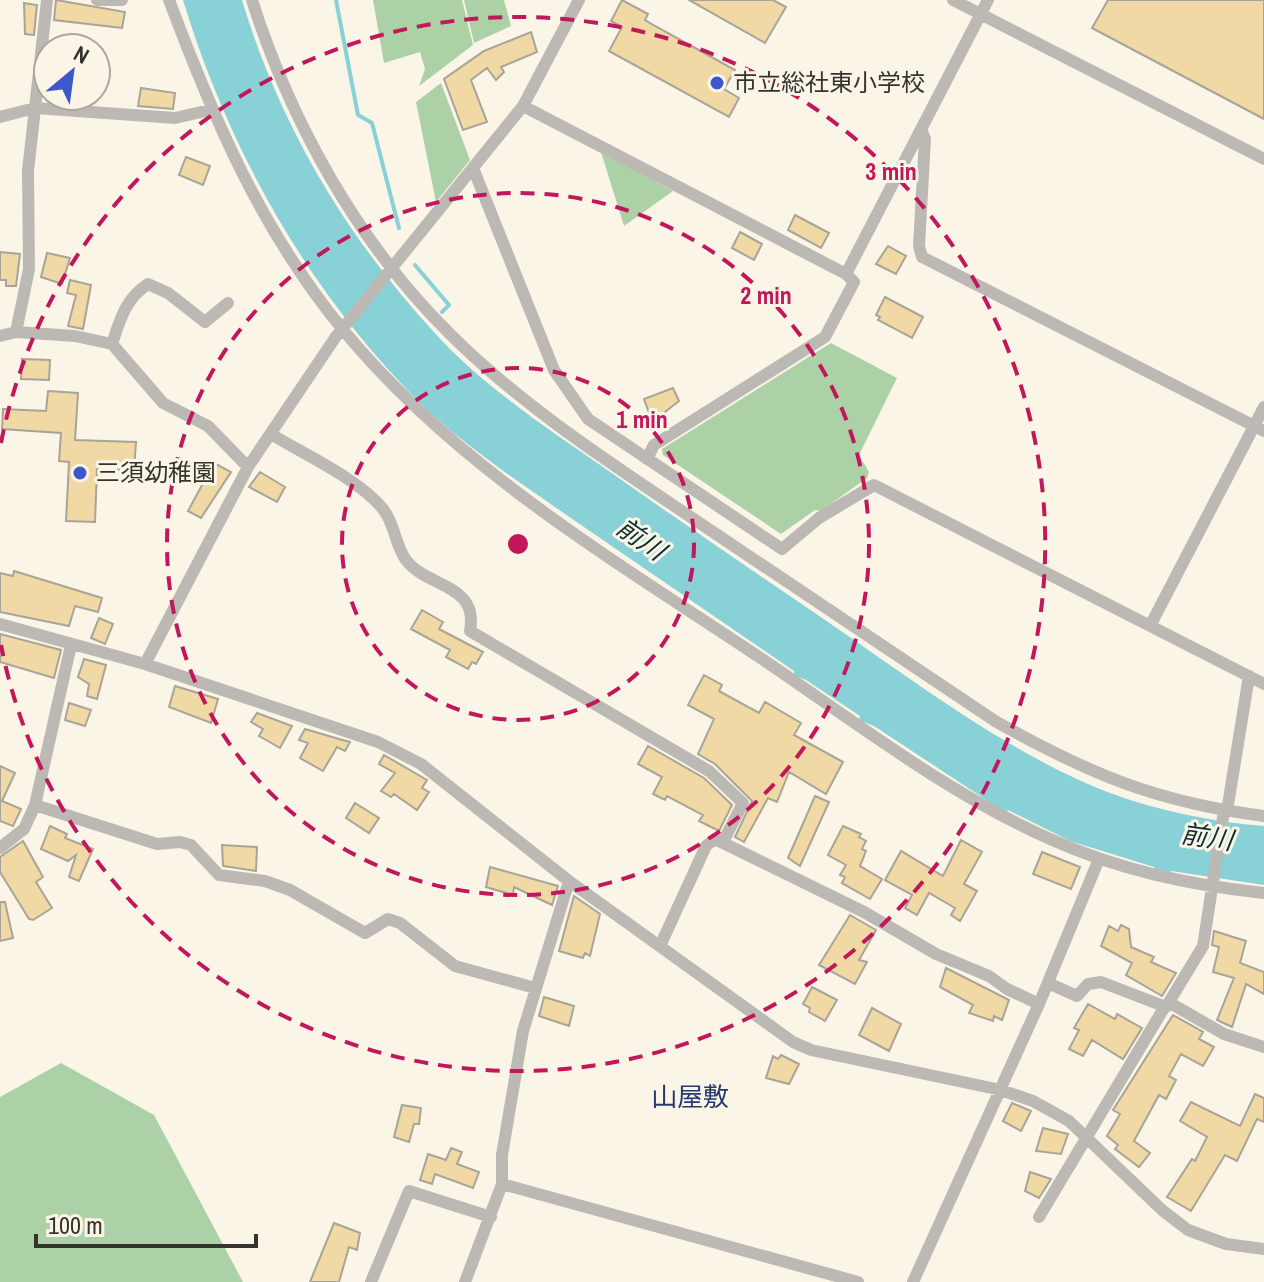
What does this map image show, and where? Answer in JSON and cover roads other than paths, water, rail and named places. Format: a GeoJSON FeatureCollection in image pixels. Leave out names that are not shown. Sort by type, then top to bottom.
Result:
{"type":"FeatureCollection","features":[{"type":"Feature","properties":{"kind":"street"},"geometry":{"type":"LineString","coordinates":[[43,32],[47,0]]}},
{"type":"Feature","properties":{"kind":"street"},"geometry":{"type":"LineString","coordinates":[[97,0],[122,0]]}},
{"type":"Feature","properties":{"kind":"street"},"geometry":{"type":"LineString","coordinates":[[169,0],[210,110],[271,231],[344,328],[425,418],[493,475],[975,803],[1099,859],[1155,876],[1264,893]]}},
{"type":"Feature","properties":{"kind":"street"},"geometry":{"type":"LineString","coordinates":[[252,0],[292,104],[315,149],[391,269],[452,336],[554,423],[995,721],[1088,771],[1163,798],[1225,813],[1264,816]]}},
{"type":"Feature","properties":{"kind":"street"},"geometry":{"type":"LineString","coordinates":[[145,664],[248,467],[344,328],[523,106],[579,0]]}},
{"type":"Feature","properties":{"kind":"street"},"geometry":{"type":"LineString","coordinates":[[953,0],[1264,159]]}},
{"type":"Feature","properties":{"kind":"street"},"geometry":{"type":"LineString","coordinates":[[846,274],[988,0]]}},
{"type":"Feature","properties":{"kind":"street"},"geometry":{"type":"LineString","coordinates":[[523,106],[846,274],[854,282],[825,337],[654,445],[647,459]]}},
{"type":"Feature","properties":{"kind":"street"},"geometry":{"type":"LineString","coordinates":[[0,117],[32,109]]}},
{"type":"Feature","properties":{"kind":"street"},"geometry":{"type":"LineString","coordinates":[[91,112],[175,118],[210,110]]}},
{"type":"Feature","properties":{"kind":"street"},"geometry":{"type":"LineString","coordinates":[[16,332],[29,269],[28,171],[35,112]]}},
{"type":"Feature","properties":{"kind":"street"},"geometry":{"type":"LineString","coordinates":[[921,129],[925,139],[919,246],[922,257],[1259,429]]}},
{"type":"Feature","properties":{"kind":"street"},"geometry":{"type":"LineString","coordinates":[[473,168],[554,370],[588,419],[782,549],[819,518],[874,485],[1264,684]]}},
{"type":"Feature","properties":{"kind":"street"},"geometry":{"type":"LineString","coordinates":[[112,344],[123,310],[135,293],[148,284],[168,293],[205,322],[228,303]]}},
{"type":"Feature","properties":{"kind":"street"},"geometry":{"type":"LineString","coordinates":[[0,336],[16,332],[75,336],[112,344],[163,403],[208,426],[248,467]]}},
{"type":"Feature","properties":{"kind":"street"},"geometry":{"type":"LineString","coordinates":[[1150,626],[1259,429],[1264,407]]}},
{"type":"Feature","properties":{"kind":"street"},"geometry":{"type":"LineString","coordinates":[[271,434],[376,501],[394,527],[406,560],[463,598],[473,616],[470,631],[709,771],[743,803],[723,842]]}},
{"type":"Feature","properties":{"kind":"street"},"geometry":{"type":"LineString","coordinates":[[0,624],[145,664],[378,742],[421,764],[569,881],[756,1019],[811,1050],[1001,1090],[1054,1111],[1188,1230],[1226,1244],[1264,1249]]}},
{"type":"Feature","properties":{"kind":"street"},"geometry":{"type":"LineString","coordinates":[[0,848],[24,829],[35,805],[71,645]]}},
{"type":"Feature","properties":{"kind":"street"},"geometry":{"type":"LineString","coordinates":[[1039,1217],[1203,946],[1249,676]]}},
{"type":"Feature","properties":{"kind":"street"},"geometry":{"type":"LineString","coordinates":[[35,805],[157,844],[180,842],[191,845],[219,875],[265,881],[298,894],[365,933],[379,921],[388,919],[400,923],[455,966],[535,988]]}},
{"type":"Feature","properties":{"kind":"street"},"geometry":{"type":"LineString","coordinates":[[660,946],[706,846],[715,839],[864,912],[936,954],[989,976],[1007,989],[1039,1004]]}},
{"type":"Feature","properties":{"kind":"street"},"geometry":{"type":"LineString","coordinates":[[913,1282],[1039,1004],[1099,859]]}},
{"type":"Feature","properties":{"kind":"street"},"geometry":{"type":"LineString","coordinates":[[465,1282],[502,1184],[502,1155],[523,1031],[569,881]]}},
{"type":"Feature","properties":{"kind":"street"},"geometry":{"type":"LineString","coordinates":[[1048,983],[1077,996],[1088,984],[1101,982],[1167,1005],[1224,1034],[1264,1047]]}},
{"type":"Feature","properties":{"kind":"street"},"geometry":{"type":"LineString","coordinates":[[502,1184],[858,1282]]}},
{"type":"Feature","properties":{"kind":"street"},"geometry":{"type":"LineString","coordinates":[[371,1282],[409,1191],[491,1217]]}},
{"type":"Feature","properties":{"kind":"water","name":"前川"},"geometry":{"type":"Polygon","coordinates":[[[183,0],[242,0],[257,46],[295,133],[343,216],[400,294],[451,350],[492,386],[558,436],[916,683],[1031,756],[1110,793],[1148,805],[1206,819],[1264,826],[1264,885],[1171,871],[1169,875],[1155,872],[1154,867],[1070,841],[1008,810],[1006,813],[874,726],[859,720],[860,716],[794,675],[794,671],[459,437],[420,403],[380,360],[308,266],[277,216],[224,111],[183,0]]]}},
{"type":"Feature","properties":{"kind":"waterway"},"geometry":{"type":"LineString","coordinates":[[336,0],[358,115],[372,123],[399,228]]}},
{"type":"Feature","properties":{"kind":"waterway"},"geometry":{"type":"LineString","coordinates":[[415,265],[449,305],[442,312]]}},
{"type":"Feature","properties":{"kind":"place","name":"市立総社東小学校"},"geometry":{"type":"Point","coordinates":[717,83]}},
{"type":"Feature","properties":{"kind":"place","name":"三須幼稚園"},"geometry":{"type":"Point","coordinates":[80,473]}},
{"type":"Feature","properties":{"kind":"district","name":"山屋敷"},"geometry":{"type":"Point","coordinates":[690,1097]}}]}
